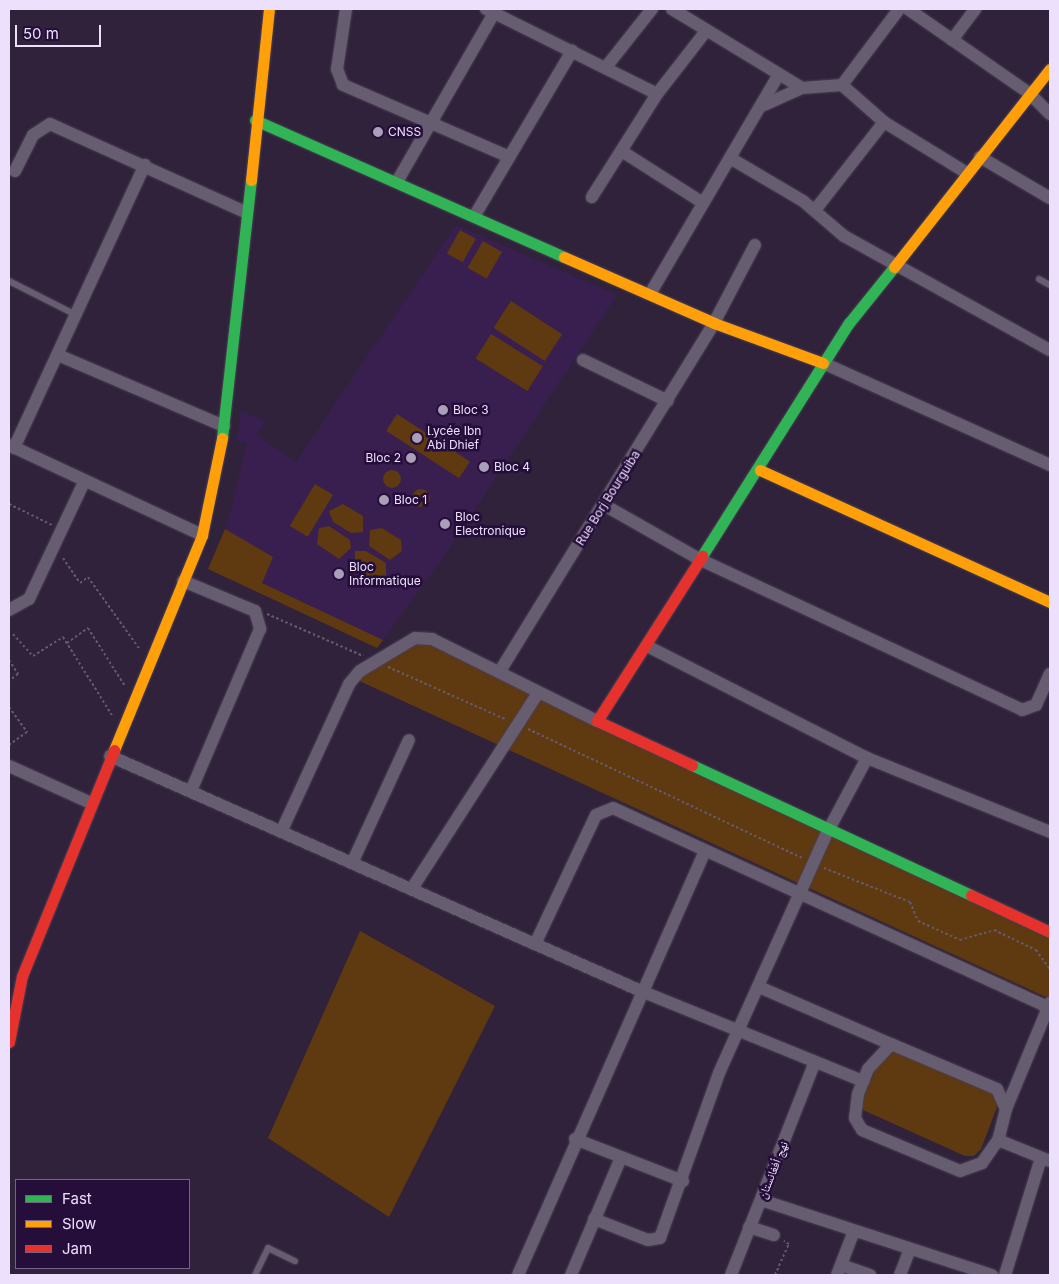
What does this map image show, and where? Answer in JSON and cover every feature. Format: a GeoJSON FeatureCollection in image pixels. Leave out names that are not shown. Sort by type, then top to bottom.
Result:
{"type":"FeatureCollection","features":[{"type":"Feature","properties":{"kind":"street"},"geometry":{"type":"LineString","coordinates":[[9,1038],[22,976],[148,662],[202,535],[224,426],[245,212],[269,9]]}},
{"type":"Feature","properties":{"kind":"street"},"geometry":{"type":"LineString","coordinates":[[346,9],[337,69],[344,85],[509,157]]}},
{"type":"Feature","properties":{"kind":"street"},"geometry":{"type":"LineString","coordinates":[[606,67],[652,9]]}},
{"type":"Feature","properties":{"kind":"street"},"geometry":{"type":"LineString","coordinates":[[842,85],[899,9]]}},
{"type":"Feature","properties":{"kind":"street"},"geometry":{"type":"LineString","coordinates":[[908,9],[1029,94],[1050,114]]}},
{"type":"Feature","properties":{"kind":"street"},"geometry":{"type":"LineString","coordinates":[[952,40],[975,9]]}},
{"type":"Feature","properties":{"kind":"street"},"geometry":{"type":"LineString","coordinates":[[398,180],[490,11],[657,94]]}},
{"type":"Feature","properties":{"kind":"street"},"geometry":{"type":"LineString","coordinates":[[680,11],[706,31],[778,76],[802,88]]}},
{"type":"Feature","properties":{"kind":"street"},"geometry":{"type":"LineString","coordinates":[[592,196],[623,152],[657,94],[706,31]]}},
{"type":"Feature","properties":{"kind":"street"},"geometry":{"type":"LineString","coordinates":[[474,215],[572,51]]}},
{"type":"Feature","properties":{"kind":"street"},"geometry":{"type":"LineString","coordinates":[[597,721],[760,470],[823,363],[893,264],[1050,70]]}},
{"type":"Feature","properties":{"kind":"street"},"geometry":{"type":"LineString","coordinates":[[650,294],[703,202],[764,105],[778,76]]}},
{"type":"Feature","properties":{"kind":"street"},"geometry":{"type":"LineString","coordinates":[[764,105],[802,88],[842,85],[884,122],[967,173]]}},
{"type":"Feature","properties":{"kind":"street"},"geometry":{"type":"LineString","coordinates":[[255,120],[398,180],[714,323],[823,363],[1050,463]]}},
{"type":"Feature","properties":{"kind":"street"},"geometry":{"type":"LineString","coordinates":[[815,210],[884,122]]}},
{"type":"Feature","properties":{"kind":"street"},"geometry":{"type":"LineString","coordinates":[[15,171],[33,135],[50,124],[145,165],[245,212]]}},
{"type":"Feature","properties":{"kind":"street"},"geometry":{"type":"LineString","coordinates":[[623,152],[703,202]]}},
{"type":"Feature","properties":{"kind":"street"},"geometry":{"type":"LineString","coordinates":[[730,158],[815,210],[844,236],[1050,350]]}},
{"type":"Feature","properties":{"kind":"street"},"geometry":{"type":"LineString","coordinates":[[980,158],[1050,198]]}},
{"type":"Feature","properties":{"kind":"street"},"geometry":{"type":"LineString","coordinates":[[145,165],[58,355],[11,446],[84,482],[202,535]]}},
{"type":"Feature","properties":{"kind":"street","name":"Rue Borj Bourguiba"},"geometry":{"type":"LineString","coordinates":[[500,672],[668,401],[714,323],[755,245]]}},
{"type":"Feature","properties":{"kind":"street"},"geometry":{"type":"LineString","coordinates":[[58,355],[224,426]]}},
{"type":"Feature","properties":{"kind":"street"},"geometry":{"type":"LineString","coordinates":[[583,360],[668,401]]}},
{"type":"Feature","properties":{"kind":"street"},"geometry":{"type":"LineString","coordinates":[[760,470],[1050,602]]}},
{"type":"Feature","properties":{"kind":"street"},"geometry":{"type":"LineString","coordinates":[[9,610],[29,599],[59,528],[84,482]]}},
{"type":"Feature","properties":{"kind":"street"},"geometry":{"type":"LineString","coordinates":[[604,504],[701,560],[1022,710],[1036,705],[1050,674]]}},
{"type":"Feature","properties":{"kind":"street"},"geometry":{"type":"LineString","coordinates":[[183,581],[255,611],[260,629],[191,791]]}},
{"type":"Feature","properties":{"kind":"street"},"geometry":{"type":"LineString","coordinates":[[282,830],[349,684],[403,643],[432,639],[538,693],[828,831],[1050,932]]}},
{"type":"Feature","properties":{"kind":"street"},"geometry":{"type":"LineString","coordinates":[[647,646],[868,758],[1050,832]]}},
{"type":"Feature","properties":{"kind":"street"},"geometry":{"type":"LineString","coordinates":[[414,887],[516,724],[538,693]]}},
{"type":"Feature","properties":{"kind":"street"},"geometry":{"type":"LineString","coordinates":[[353,861],[409,740]]}},
{"type":"Feature","properties":{"kind":"street"},"geometry":{"type":"LineString","coordinates":[[110,756],[414,887],[641,991],[814,1064],[863,1081]]}},
{"type":"Feature","properties":{"kind":"street"},"geometry":{"type":"LineString","coordinates":[[594,1219],[655,1241],[683,1181],[719,1073],[828,831],[868,758]]}},
{"type":"Feature","properties":{"kind":"street"},"geometry":{"type":"LineString","coordinates":[[9,766],[92,803]]}},
{"type":"Feature","properties":{"kind":"street"},"geometry":{"type":"LineString","coordinates":[[536,942],[603,809],[613,808],[705,852],[1049,1005],[1006,1109],[998,1140],[982,1163],[960,1170],[874,1138],[855,1118],[863,1081],[878,1055],[891,1044]]}},
{"type":"Feature","properties":{"kind":"street"},"geometry":{"type":"LineString","coordinates":[[518,1275],[575,1139],[705,852]]}},
{"type":"Feature","properties":{"kind":"street"},"geometry":{"type":"LineString","coordinates":[[759,987],[990,1085],[1002,1096],[1006,1109]]}},
{"type":"Feature","properties":{"kind":"street","name":"نهج أفغانستان"},"geometry":{"type":"LineString","coordinates":[[731,1275],[814,1064]]}},
{"type":"Feature","properties":{"kind":"street"},"geometry":{"type":"LineString","coordinates":[[575,1139],[683,1181]]}},
{"type":"Feature","properties":{"kind":"street"},"geometry":{"type":"LineString","coordinates":[[998,1140],[1046,1160],[1005,1275]]}},
{"type":"Feature","properties":{"kind":"street"},"geometry":{"type":"LineString","coordinates":[[571,1275],[621,1158]]}},
{"type":"Feature","properties":{"kind":"street"},"geometry":{"type":"LineString","coordinates":[[762,1200],[992,1275]]}},
{"type":"Feature","properties":{"kind":"street"},"geometry":{"type":"LineString","coordinates":[[749,1227],[774,1235]]}},
{"type":"Feature","properties":{"kind":"street"},"geometry":{"type":"LineString","coordinates":[[854,1231],[839,1270],[870,1275]]}},
{"type":"Feature","properties":{"kind":"street"},"geometry":{"type":"LineString","coordinates":[[900,1275],[910,1249]]}},
{"type":"Feature","properties":{"kind":"lane"},"geometry":{"type":"LineString","coordinates":[[1039,279],[1050,285]]}},
{"type":"Feature","properties":{"kind":"lane"},"geometry":{"type":"LineString","coordinates":[[9,281],[76,315]]}},
{"type":"Feature","properties":{"kind":"lane"},"geometry":{"type":"LineString","coordinates":[[256,1275],[268,1248],[295,1261]]}},
{"type":"Feature","properties":{"kind":"path"},"geometry":{"type":"LineString","coordinates":[[9,504],[59,528]]}},
{"type":"Feature","properties":{"kind":"path"},"geometry":{"type":"LineString","coordinates":[[52,544],[80,583],[88,577],[148,662]]}},
{"type":"Feature","properties":{"kind":"path"},"geometry":{"type":"LineString","coordinates":[[255,611],[274,615],[516,724],[814,864],[910,902],[918,921],[960,940],[994,930],[1036,950],[1050,969]]}},
{"type":"Feature","properties":{"kind":"path"},"geometry":{"type":"LineString","coordinates":[[67,643],[88,628],[133,699]]}},
{"type":"Feature","properties":{"kind":"path"},"geometry":{"type":"LineString","coordinates":[[13,634],[33,656],[63,637],[121,730]]}},
{"type":"Feature","properties":{"kind":"path"},"geometry":{"type":"LineString","coordinates":[[9,660],[18,674],[9,681]]}},
{"type":"Feature","properties":{"kind":"path"},"geometry":{"type":"LineString","coordinates":[[9,707],[27,732],[9,744]]}},
{"type":"Feature","properties":{"kind":"path"},"geometry":{"type":"LineString","coordinates":[[774,1235],[789,1244],[775,1275]]}},
{"type":"Feature","properties":{"kind":"shaded area","name":"Lycée Ibn Abi Dhief"},"geometry":{"type":"Polygon","coordinates":[[[456,225],[617,295],[437,566],[377,648],[208,569],[228,522],[247,443],[237,441],[241,411],[266,421],[256,435],[296,462],[456,225]]]}},
{"type":"Feature","properties":{"kind":"shaded area"},"geometry":{"type":"Polygon","coordinates":[[[460,230],[476,239],[463,262],[447,254],[460,230]]]}},
{"type":"Feature","properties":{"kind":"shaded area"},"geometry":{"type":"Polygon","coordinates":[[[483,241],[502,252],[487,279],[468,268],[483,241]]]}},
{"type":"Feature","properties":{"kind":"shaded area"},"geometry":{"type":"Polygon","coordinates":[[[511,301],[562,334],[545,361],[494,328],[511,301]]]}},
{"type":"Feature","properties":{"kind":"shaded area"},"geometry":{"type":"Polygon","coordinates":[[[491,334],[543,366],[527,391],[476,359],[491,334]]]}},
{"type":"Feature","properties":{"kind":"shaded area"},"geometry":{"type":"Polygon","coordinates":[[[397,414],[470,461],[459,478],[386,431],[397,414]]]}},
{"type":"Feature","properties":{"kind":"shaded area"},"geometry":{"type":"Polygon","coordinates":[[[388,470],[396,470],[401,475],[399,486],[388,488],[383,483],[383,475],[388,470]]]}},
{"type":"Feature","properties":{"kind":"shaded area"},"geometry":{"type":"Polygon","coordinates":[[[315,484],[333,495],[308,537],[290,526],[315,484]]]}},
{"type":"Feature","properties":{"kind":"shaded area"},"geometry":{"type":"Polygon","coordinates":[[[421,489],[429,494],[430,498],[425,506],[421,507],[413,502],[412,498],[417,490],[421,489]]]}},
{"type":"Feature","properties":{"kind":"shaded area"},"geometry":{"type":"Polygon","coordinates":[[[343,504],[363,516],[363,532],[351,533],[333,522],[329,511],[343,504]]]}},
{"type":"Feature","properties":{"kind":"shaded area"},"geometry":{"type":"Polygon","coordinates":[[[329,526],[350,540],[351,548],[339,559],[317,544],[319,528],[329,526]]]}},
{"type":"Feature","properties":{"kind":"shaded area"},"geometry":{"type":"Polygon","coordinates":[[[382,528],[401,540],[402,551],[390,560],[369,546],[370,530],[382,528]]]}},
{"type":"Feature","properties":{"kind":"shaded area"},"geometry":{"type":"Polygon","coordinates":[[[225,529],[273,557],[262,583],[383,640],[377,648],[208,569],[225,529]]]}},
{"type":"Feature","properties":{"kind":"shaded area"},"geometry":{"type":"Polygon","coordinates":[[[355,551],[366,551],[386,563],[386,576],[376,583],[355,569],[355,551]]]}},
{"type":"Feature","properties":{"kind":"shaded area"},"geometry":{"type":"Polygon","coordinates":[[[426,643],[1050,935],[1050,999],[355,679],[413,644],[426,643]]]}},
{"type":"Feature","properties":{"kind":"shaded area"},"geometry":{"type":"Polygon","coordinates":[[[360,931],[495,1006],[389,1217],[268,1138],[360,931]]]}},
{"type":"Feature","properties":{"kind":"shaded area"},"geometry":{"type":"Polygon","coordinates":[[[899,1049],[989,1088],[999,1102],[981,1149],[974,1156],[965,1156],[863,1110],[862,1100],[882,1055],[899,1049]]]}},
{"type":"Feature","properties":{"kind":"traffic: fast"},"geometry":{"type":"LineString","coordinates":[[255,120],[564,257]]}},
{"type":"Feature","properties":{"kind":"traffic: fast"},"geometry":{"type":"LineString","coordinates":[[222,438],[251,180]]}},
{"type":"Feature","properties":{"kind":"traffic: fast"},"geometry":{"type":"LineString","coordinates":[[702,556],[849,323],[894,267]]}},
{"type":"Feature","properties":{"kind":"traffic: fast"},"geometry":{"type":"LineString","coordinates":[[692,765],[971,895]]}},
{"type":"Feature","properties":{"kind":"traffic: slow"},"geometry":{"type":"LineString","coordinates":[[251,180],[269,9]]}},
{"type":"Feature","properties":{"kind":"traffic: slow"},"geometry":{"type":"LineString","coordinates":[[894,267],[1050,69]]}},
{"type":"Feature","properties":{"kind":"traffic: slow"},"geometry":{"type":"LineString","coordinates":[[564,257],[714,323],[823,363]]}},
{"type":"Feature","properties":{"kind":"traffic: slow"},"geometry":{"type":"LineString","coordinates":[[114,750],[202,535],[222,438]]}},
{"type":"Feature","properties":{"kind":"traffic: slow"},"geometry":{"type":"LineString","coordinates":[[760,470],[1050,602]]}},
{"type":"Feature","properties":{"kind":"traffic: jam"},"geometry":{"type":"LineString","coordinates":[[692,765],[597,721],[702,556]]}},
{"type":"Feature","properties":{"kind":"traffic: jam"},"geometry":{"type":"LineString","coordinates":[[9,1042],[22,976],[114,750]]}},
{"type":"Feature","properties":{"kind":"traffic: jam"},"geometry":{"type":"LineString","coordinates":[[971,895],[1050,932]]}},
{"type":"Feature","properties":{"kind":"place","name":"CNSS"},"geometry":{"type":"Point","coordinates":[378,132]}},
{"type":"Feature","properties":{"kind":"place","name":"Bloc 3"},"geometry":{"type":"Point","coordinates":[443,410]}},
{"type":"Feature","properties":{"kind":"place","name":"Lycée Ibn Abi Dhief"},"geometry":{"type":"Point","coordinates":[417,438]}},
{"type":"Feature","properties":{"kind":"place","name":"Bloc 2"},"geometry":{"type":"Point","coordinates":[411,458]}},
{"type":"Feature","properties":{"kind":"place","name":"Bloc 4"},"geometry":{"type":"Point","coordinates":[484,467]}},
{"type":"Feature","properties":{"kind":"place","name":"Bloc 1"},"geometry":{"type":"Point","coordinates":[384,500]}},
{"type":"Feature","properties":{"kind":"place","name":"Bloc Electronique"},"geometry":{"type":"Point","coordinates":[445,524]}},
{"type":"Feature","properties":{"kind":"place","name":"Bloc Informatique"},"geometry":{"type":"Point","coordinates":[339,574]}}]}
